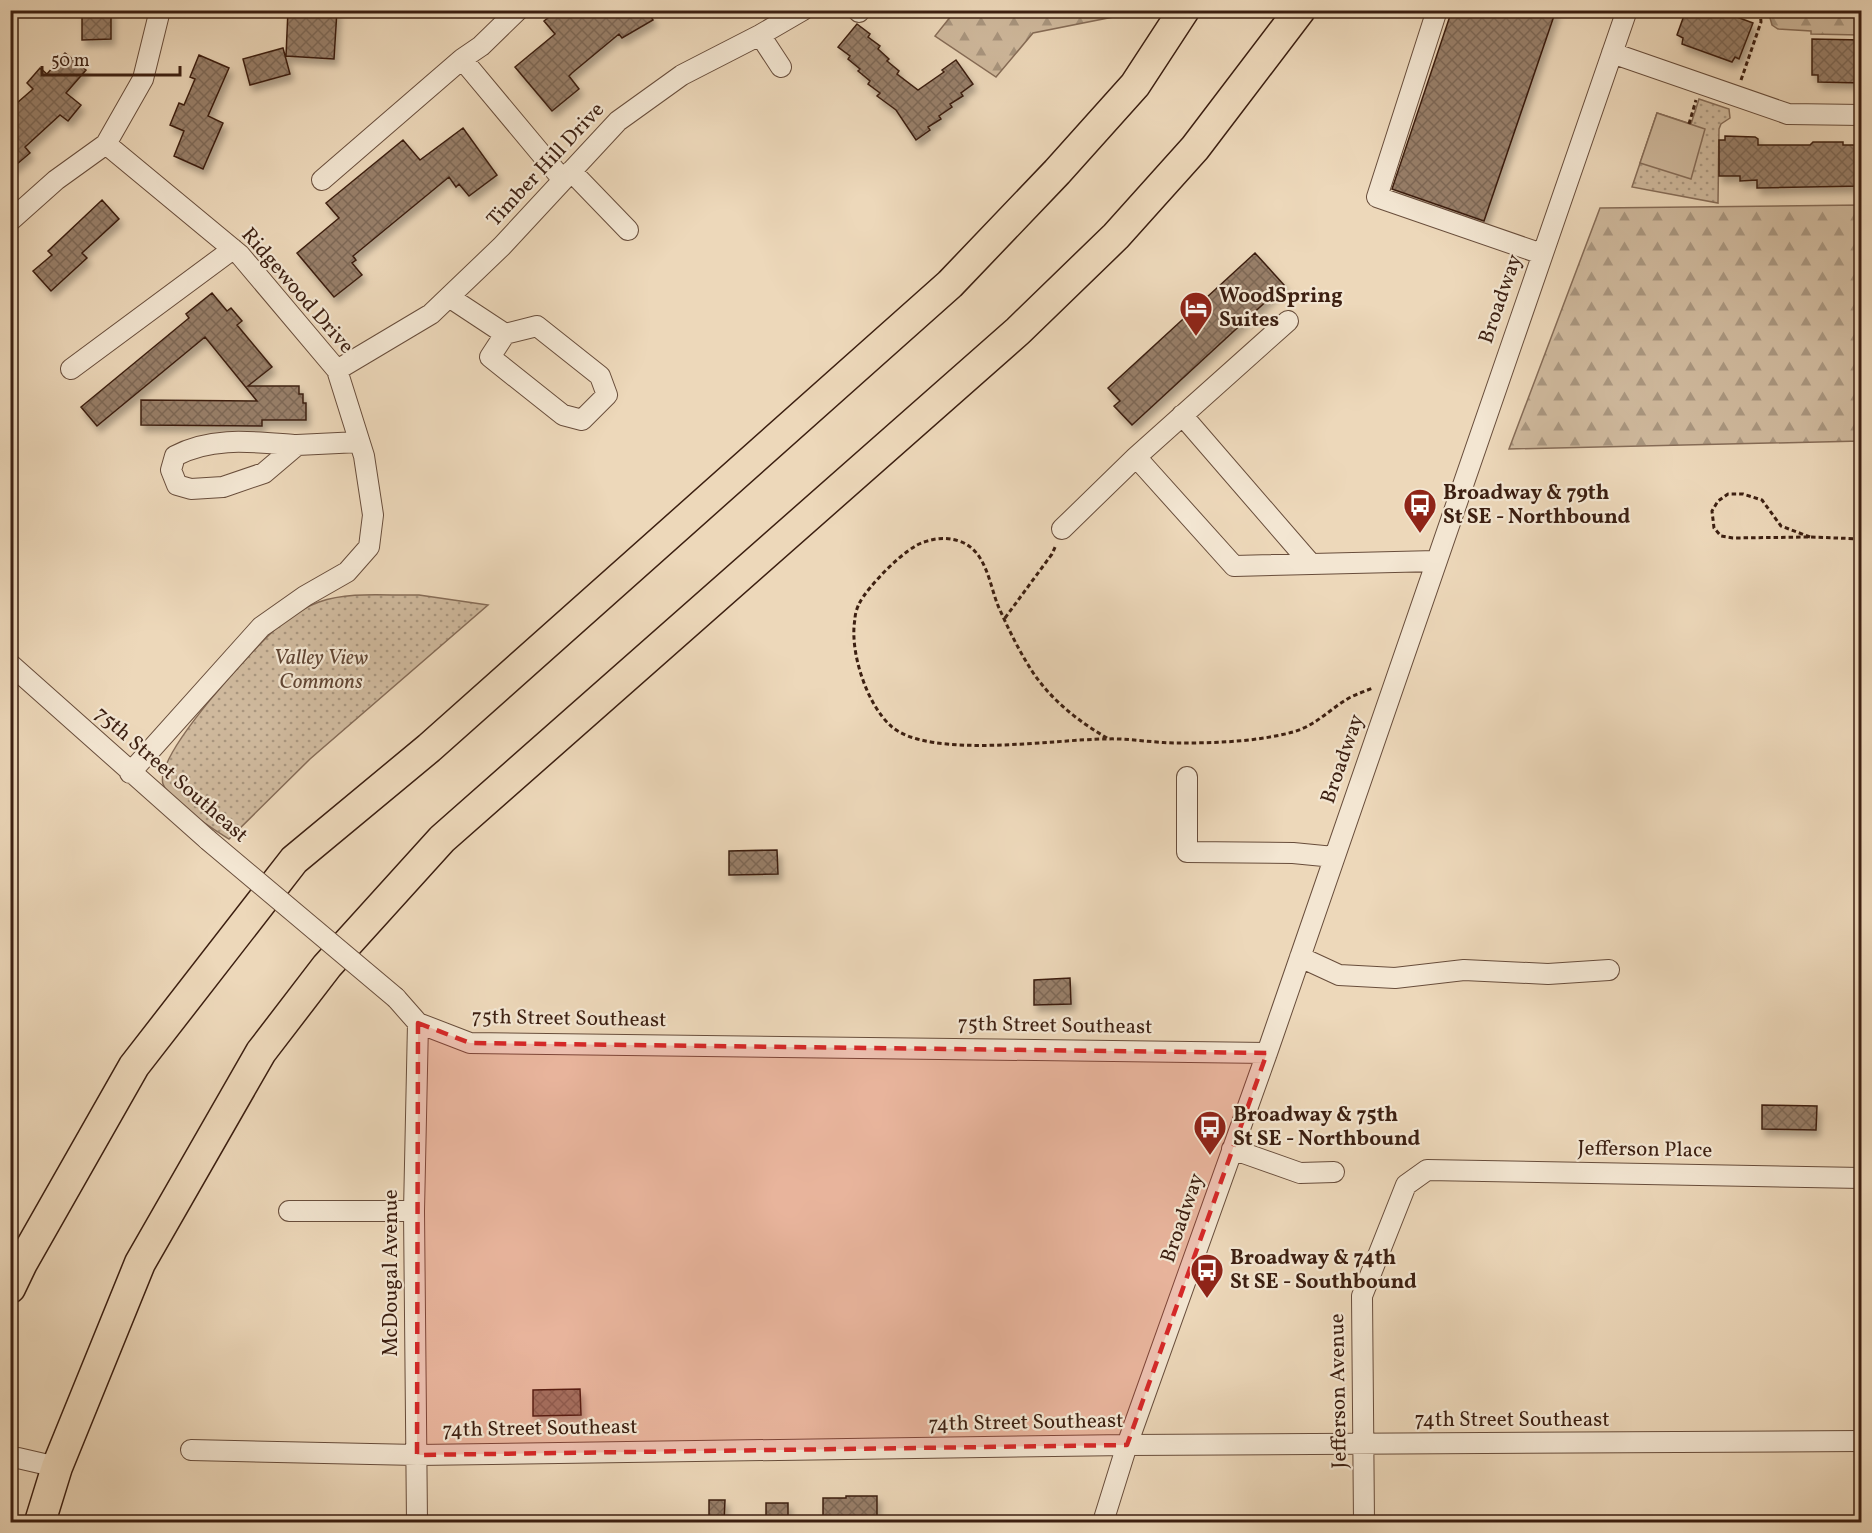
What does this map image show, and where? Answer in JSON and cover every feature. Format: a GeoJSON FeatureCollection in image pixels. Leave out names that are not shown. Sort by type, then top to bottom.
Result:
{"type":"FeatureCollection","features":[{"type":"Feature","properties":{"kind":"highway"},"geometry":{"type":"LineString","coordinates":[[10,1288],[134,1066],[294,860],[429,748],[950,284],[1135,85],[1184,10]]}},
{"type":"Feature","properties":{"kind":"highway"},"geometry":{"type":"LineString","coordinates":[[40,1522],[57,1467],[140,1263],[261,1052],[327,966],[442,839],[1018,331],[1116,236],[1195,148],[1300,10]]}},
{"type":"Feature","properties":{"kind":"street"},"geometry":{"type":"LineString","coordinates":[[10,221],[56,180],[106,144],[143,79],[160,10]]}},
{"type":"Feature","properties":{"kind":"street"},"geometry":{"type":"LineString","coordinates":[[322,180],[462,59],[481,46],[518,10]]}},
{"type":"Feature","properties":{"kind":"street","name":"Timber Hill Drive"},"geometry":{"type":"LineString","coordinates":[[337,370],[431,314],[502,246],[618,121],[682,75],[803,10]]}},
{"type":"Feature","properties":{"kind":"street"},"geometry":{"type":"LineString","coordinates":[[1437,10],[1377,197],[1542,254]]}},
{"type":"Feature","properties":{"kind":"street","name":"Broadway"},"geometry":{"type":"LineString","coordinates":[[1103,1522],[1127,1445],[1267,1053],[1627,10]]}},
{"type":"Feature","properties":{"kind":"street"},"geometry":{"type":"LineString","coordinates":[[760,35],[781,68]]}},
{"type":"Feature","properties":{"kind":"street"},"geometry":{"type":"LineString","coordinates":[[1612,53],[1788,114],[1862,116]]}},
{"type":"Feature","properties":{"kind":"street"},"geometry":{"type":"LineString","coordinates":[[462,59],[567,176],[628,230]]}},
{"type":"Feature","properties":{"kind":"street","name":"Ridgewood Drive"},"geometry":{"type":"LineString","coordinates":[[106,144],[240,255],[337,370],[364,456],[373,515],[369,547],[347,572],[305,596],[261,627],[130,773]]}},
{"type":"Feature","properties":{"kind":"street"},"geometry":{"type":"LineString","coordinates":[[71,369],[233,249]]}},
{"type":"Feature","properties":{"kind":"street"},"geometry":{"type":"LineString","coordinates":[[449,297],[505,334],[537,326],[600,376],[607,395],[582,420],[564,415],[490,357],[505,334]]}},
{"type":"Feature","properties":{"kind":"street"},"geometry":{"type":"LineString","coordinates":[[1062,529],[1136,457],[1288,321]]}},
{"type":"Feature","properties":{"kind":"street"},"geometry":{"type":"LineString","coordinates":[[1182,416],[1311,564]]}},
{"type":"Feature","properties":{"kind":"street"},"geometry":{"type":"LineString","coordinates":[[297,445],[264,473],[223,487],[191,489],[177,485],[171,470],[175,456],[190,448],[230,441],[297,445],[359,442]]}},
{"type":"Feature","properties":{"kind":"street"},"geometry":{"type":"LineString","coordinates":[[1136,457],[1234,566],[1436,561]]}},
{"type":"Feature","properties":{"kind":"street","name":"75th Street Southeast"},"geometry":{"type":"LineString","coordinates":[[10,664],[130,773],[396,998],[417,1023],[470,1043],[1267,1053]]}},
{"type":"Feature","properties":{"kind":"street"},"geometry":{"type":"LineString","coordinates":[[1187,777],[1187,852],[1293,853],[1334,857]]}},
{"type":"Feature","properties":{"kind":"street"},"geometry":{"type":"LineString","coordinates":[[1300,957],[1339,975],[1395,978],[1464,970],[1548,974],[1609,970]]}},
{"type":"Feature","properties":{"kind":"street","name":"McDougal Avenue"},"geometry":{"type":"LineString","coordinates":[[417,1023],[414,1211],[417,1522]]}},
{"type":"Feature","properties":{"kind":"street"},"geometry":{"type":"LineString","coordinates":[[1232,1149],[1300,1173],[1334,1172]]}},
{"type":"Feature","properties":{"kind":"street","name":"Jefferson Place"},"geometry":{"type":"LineString","coordinates":[[1427,1170],[1862,1178]]}},
{"type":"Feature","properties":{"kind":"street","name":"Jefferson Avenue"},"geometry":{"type":"LineString","coordinates":[[1364,1522],[1362,1296],[1406,1185],[1427,1170]]}},
{"type":"Feature","properties":{"kind":"street"},"geometry":{"type":"LineString","coordinates":[[289,1211],[414,1211]]}},
{"type":"Feature","properties":{"kind":"street","name":"74th Street Southeast"},"geometry":{"type":"LineString","coordinates":[[191,1450],[417,1455],[1127,1445],[1862,1441]]}},
{"type":"Feature","properties":{"kind":"street"},"geometry":{"type":"LineString","coordinates":[[10,1459],[18,1458],[57,1467]]}},
{"type":"Feature","properties":{"kind":"path"},"geometry":{"type":"LineString","coordinates":[[1738,97],[1743,71],[1761,22],[1760,10]]}},
{"type":"Feature","properties":{"kind":"path"},"geometry":{"type":"LineString","coordinates":[[1689,124],[1701,84]]}},
{"type":"Feature","properties":{"kind":"path"},"geometry":{"type":"LineString","coordinates":[[1810,537],[1780,526],[1762,500],[1743,494],[1728,494],[1718,501],[1712,511],[1714,528],[1721,536],[1733,538],[1862,538]]}},
{"type":"Feature","properties":{"kind":"path"},"geometry":{"type":"LineString","coordinates":[[1004,619],[1052,554],[1062,529]]}},
{"type":"Feature","properties":{"kind":"path"},"geometry":{"type":"LineString","coordinates":[[1107,738],[1086,726],[1053,699],[1022,656],[1004,619],[990,576],[977,554],[961,542],[940,537],[921,542],[894,562],[858,604],[854,621],[856,654],[868,695],[879,714],[894,729],[925,742],[1013,746],[1107,738],[1177,743],[1252,739],[1295,732],[1320,719],[1348,699],[1396,677]]}},
{"type":"Feature","properties":{"kind":"highlighted area"},"geometry":{"type":"Polygon","coordinates":[[[418,1023],[470,1043],[1267,1053],[1127,1445],[417,1455],[418,1023]]]}},
{"type":"Feature","properties":{"kind":"green space"},"geometry":{"type":"Polygon","coordinates":[[[955,11],[1134,11],[1033,33],[996,77],[935,36],[955,11]]]}},
{"type":"Feature","properties":{"kind":"green space"},"geometry":{"type":"Polygon","coordinates":[[[1768,11],[1861,11],[1861,35],[1811,34],[1811,31],[1778,29],[1772,25],[1768,11]]]}},
{"type":"Feature","properties":{"kind":"green space"},"geometry":{"type":"Polygon","coordinates":[[[1699,99],[1729,109],[1730,118],[1721,124],[1719,129],[1718,203],[1632,187],[1657,113],[1691,124],[1699,99]]]}},
{"type":"Feature","properties":{"kind":"green space"},"geometry":{"type":"Polygon","coordinates":[[[1657,113],[1705,129],[1691,179],[1640,163],[1657,113]]]}},
{"type":"Feature","properties":{"kind":"green space"},"geometry":{"type":"Polygon","coordinates":[[[1861,205],[1861,441],[1509,449],[1600,208],[1861,205]]]}},
{"type":"Feature","properties":{"kind":"green space","name":"Valley View Commons"},"geometry":{"type":"Polygon","coordinates":[[[419,595],[488,605],[310,759],[229,839],[192,814],[167,791],[163,784],[164,770],[190,726],[230,676],[280,625],[309,606],[343,596],[419,595]]]}},
{"type":"Feature","properties":{"kind":"building"},"geometry":{"type":"Polygon","coordinates":[[[82,10],[111,10],[111,39],[82,40],[82,10]]]}},
{"type":"Feature","properties":{"kind":"building"},"geometry":{"type":"Polygon","coordinates":[[[288,10],[337,10],[334,59],[286,56],[288,10]]]}},
{"type":"Feature","properties":{"kind":"building"},"geometry":{"type":"Polygon","coordinates":[[[558,10],[647,10],[653,20],[622,38],[619,34],[572,73],[569,76],[579,89],[552,111],[515,67],[555,34],[544,21],[558,10]]]}},
{"type":"Feature","properties":{"kind":"building"},"geometry":{"type":"Polygon","coordinates":[[[1452,10],[1556,10],[1484,221],[1392,189],[1452,10]]]}},
{"type":"Feature","properties":{"kind":"building"},"geometry":{"type":"Polygon","coordinates":[[[1686,10],[1718,10],[1753,23],[1739,59],[1735,57],[1732,62],[1682,44],[1683,38],[1677,35],[1686,10]]]}},
{"type":"Feature","properties":{"kind":"building"},"geometry":{"type":"Polygon","coordinates":[[[857,24],[880,46],[878,49],[889,59],[887,61],[899,71],[897,74],[918,90],[944,72],[942,70],[956,60],[973,84],[961,93],[963,96],[950,104],[952,107],[939,116],[941,119],[928,127],[930,130],[916,140],[896,110],[877,96],[880,93],[868,84],[870,81],[848,59],[850,56],[838,47],[857,24]]]}},
{"type":"Feature","properties":{"kind":"building"},"geometry":{"type":"Polygon","coordinates":[[[1812,39],[1862,40],[1862,83],[1818,82],[1818,75],[1812,75],[1812,39]]]}},
{"type":"Feature","properties":{"kind":"building"},"geometry":{"type":"Polygon","coordinates":[[[283,48],[290,74],[250,85],[243,59],[283,48]]]}},
{"type":"Feature","properties":{"kind":"building"},"geometry":{"type":"Polygon","coordinates":[[[65,53],[86,70],[66,93],[81,105],[68,121],[60,115],[25,147],[30,153],[10,170],[10,109],[33,89],[27,83],[40,68],[47,74],[65,53]]]}},
{"type":"Feature","properties":{"kind":"building"},"geometry":{"type":"Polygon","coordinates":[[[199,55],[229,68],[208,116],[223,123],[203,169],[174,156],[184,131],[170,125],[179,103],[184,105],[195,79],[190,77],[199,55]]]}},
{"type":"Feature","properties":{"kind":"building"},"geometry":{"type":"Polygon","coordinates":[[[463,128],[497,175],[469,196],[459,184],[456,187],[449,177],[353,256],[356,260],[352,263],[362,275],[334,297],[297,253],[339,218],[326,203],[403,140],[420,160],[463,128]]]}},
{"type":"Feature","properties":{"kind":"building"},"geometry":{"type":"Polygon","coordinates":[[[1725,136],[1755,137],[1758,139],[1758,145],[1810,145],[1813,142],[1843,142],[1843,145],[1862,145],[1862,186],[1757,188],[1757,180],[1740,181],[1740,176],[1719,176],[1719,140],[1725,140],[1725,136]]]}},
{"type":"Feature","properties":{"kind":"building"},"geometry":{"type":"Polygon","coordinates":[[[102,200],[119,219],[82,253],[87,258],[51,291],[33,271],[52,255],[48,251],[102,200]]]}},
{"type":"Feature","properties":{"kind":"building","name":"WoodSpring Suites"},"geometry":{"type":"Polygon","coordinates":[[[1255,253],[1284,285],[1132,425],[1114,406],[1120,401],[1108,388],[1255,253]]]}},
{"type":"Feature","properties":{"kind":"building"},"geometry":{"type":"Polygon","coordinates":[[[212,293],[227,311],[231,308],[242,321],[237,325],[272,367],[248,386],[299,386],[299,394],[303,394],[303,403],[306,403],[306,420],[262,420],[262,426],[141,425],[141,400],[257,401],[205,337],[97,426],[81,407],[189,318],[186,314],[212,293]]]}},
{"type":"Feature","properties":{"kind":"building"},"geometry":{"type":"Polygon","coordinates":[[[777,850],[778,874],[729,875],[729,851],[777,850]]]}},
{"type":"Feature","properties":{"kind":"building"},"geometry":{"type":"Polygon","coordinates":[[[1070,978],[1071,1004],[1034,1005],[1034,980],[1070,978]]]}},
{"type":"Feature","properties":{"kind":"building"},"geometry":{"type":"Polygon","coordinates":[[[1762,1105],[1817,1106],[1816,1130],[1762,1129],[1762,1105]]]}},
{"type":"Feature","properties":{"kind":"building"},"geometry":{"type":"Polygon","coordinates":[[[580,1389],[581,1415],[533,1416],[533,1390],[580,1389]]]}},
{"type":"Feature","properties":{"kind":"building"},"geometry":{"type":"Polygon","coordinates":[[[846,1496],[877,1496],[877,1522],[823,1522],[823,1498],[846,1498],[846,1496]]]}},
{"type":"Feature","properties":{"kind":"building"},"geometry":{"type":"Polygon","coordinates":[[[709,1500],[725,1500],[724,1522],[709,1522],[709,1500]]]}},
{"type":"Feature","properties":{"kind":"building"},"geometry":{"type":"Polygon","coordinates":[[[766,1503],[788,1503],[788,1522],[766,1522],[766,1503]]]}},
{"type":"Feature","properties":{"kind":"place","name":"WoodSpring Suites"},"geometry":{"type":"Point","coordinates":[1196,337]}},
{"type":"Feature","properties":{"kind":"place","name":"Broadway & 79th St SE - Northbound"},"geometry":{"type":"Point","coordinates":[1420,534]}},
{"type":"Feature","properties":{"kind":"place","name":"Broadway & 75th St SE - Northbound"},"geometry":{"type":"Point","coordinates":[1210,1156]}},
{"type":"Feature","properties":{"kind":"place","name":"Broadway & 74th St SE - Southbound"},"geometry":{"type":"Point","coordinates":[1207,1299]}}]}
